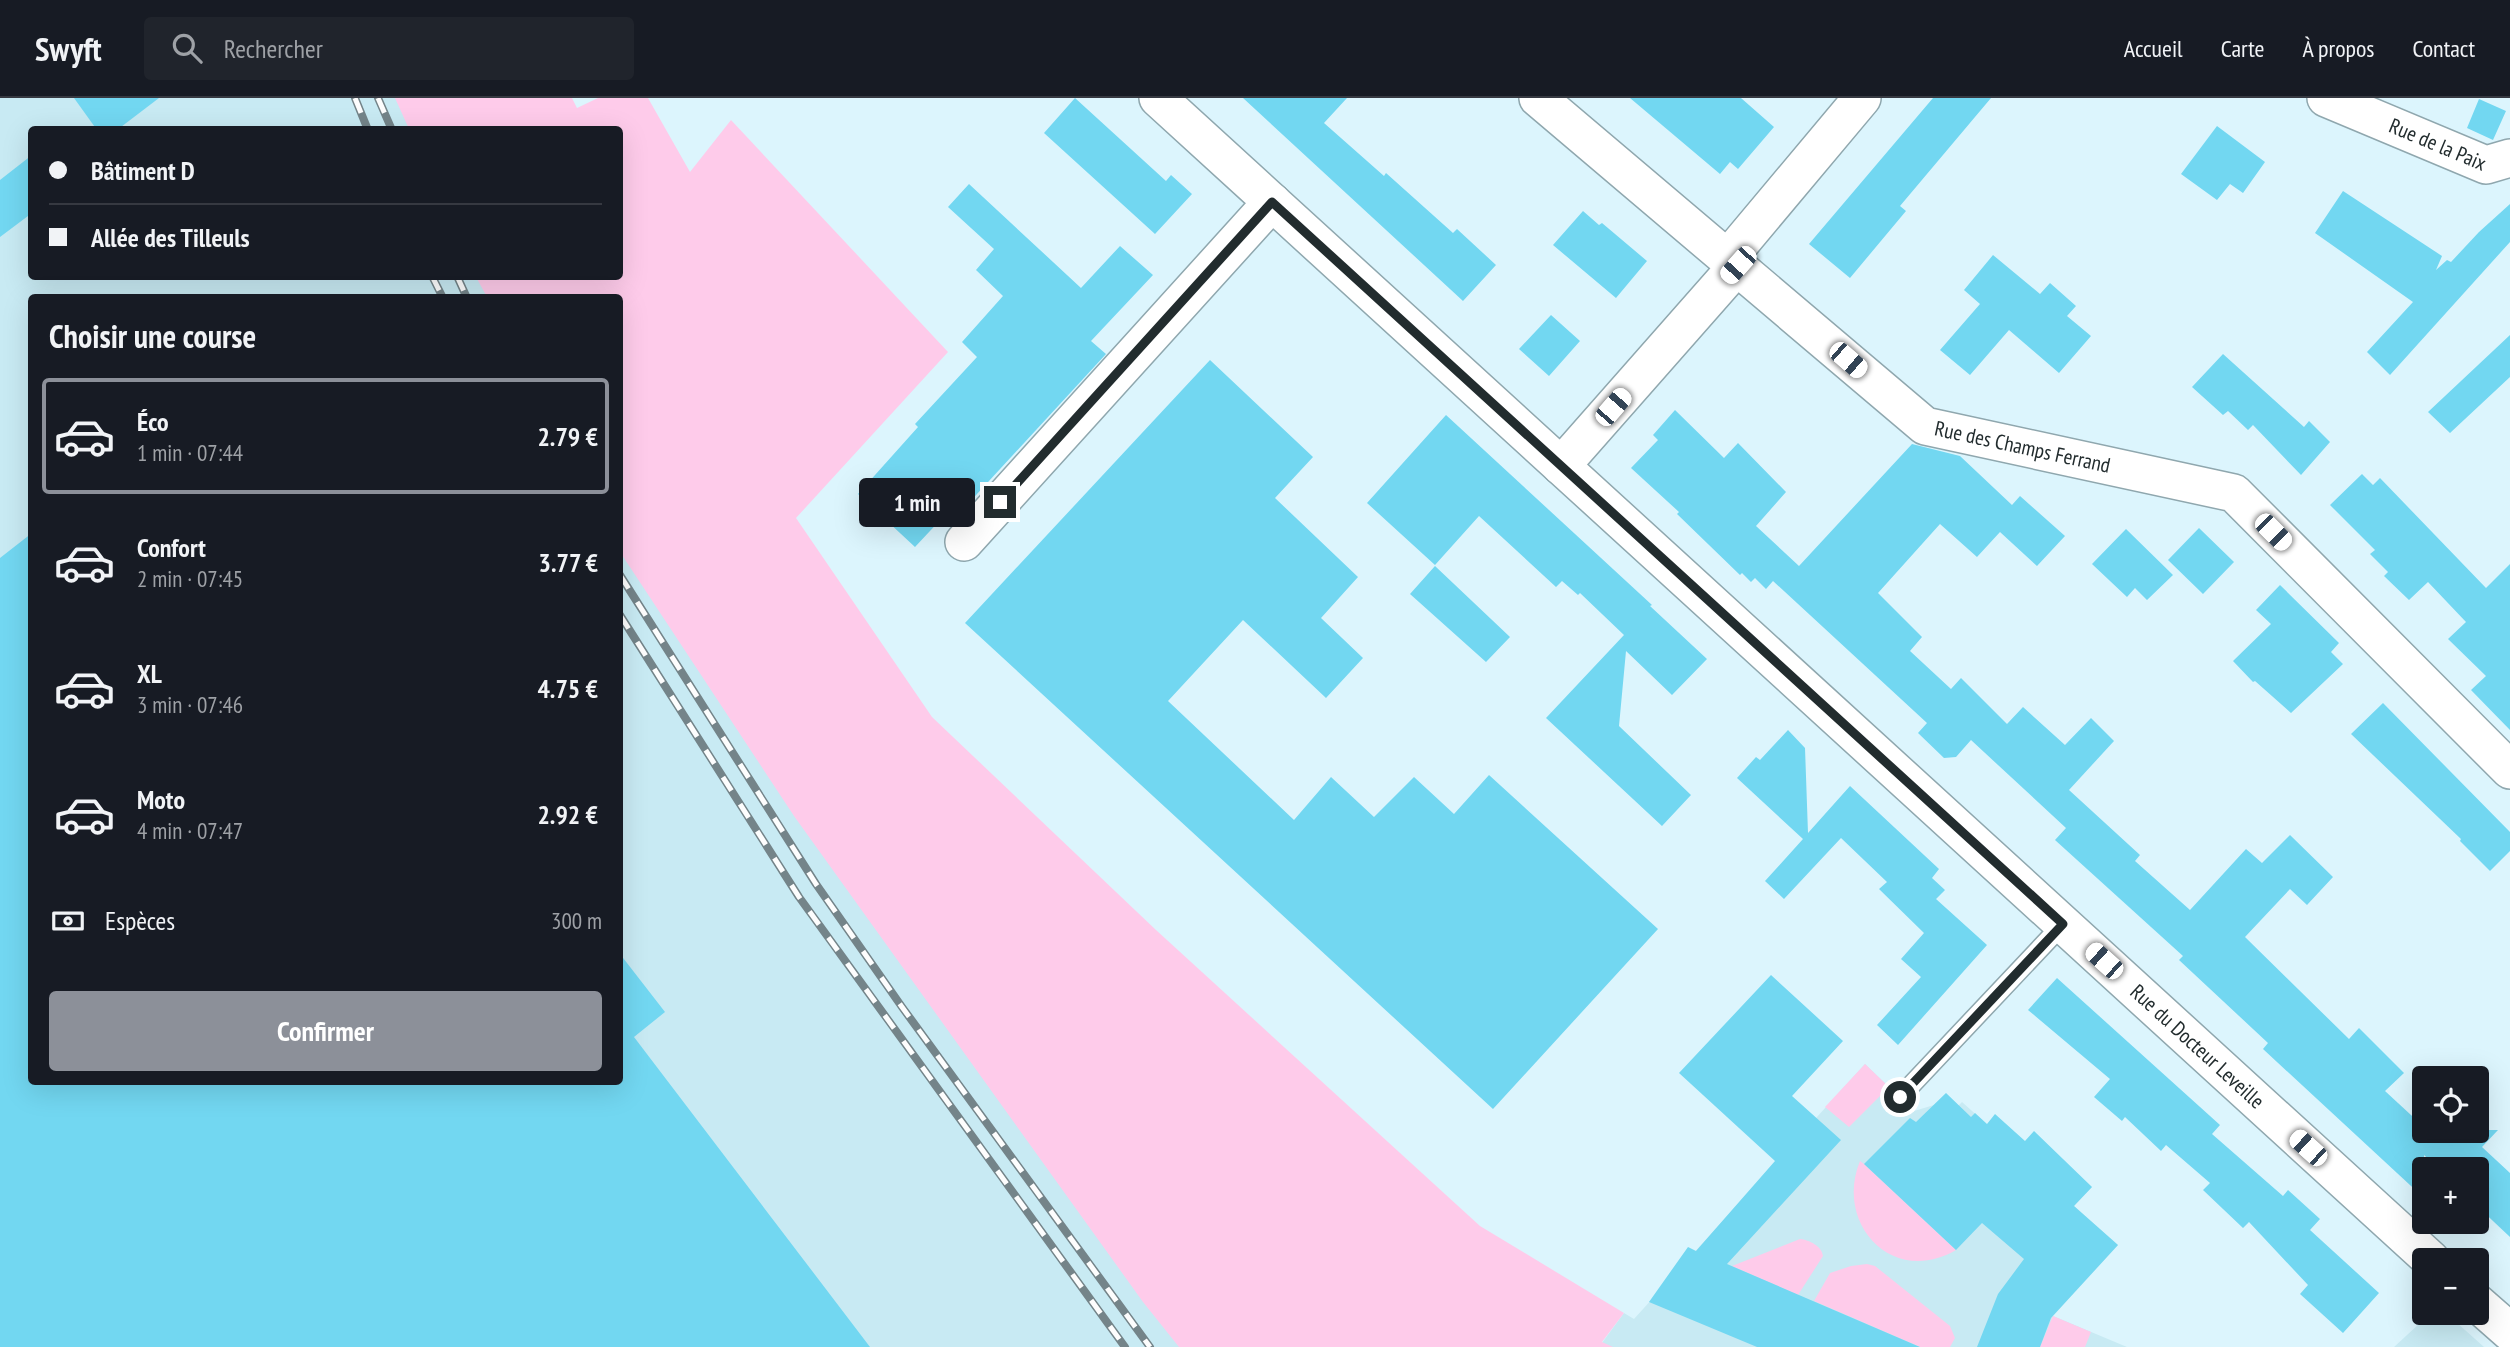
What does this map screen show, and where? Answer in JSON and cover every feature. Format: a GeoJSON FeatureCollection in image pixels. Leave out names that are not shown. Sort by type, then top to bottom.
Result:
{"type":"FeatureCollection","features":[{"type":"Feature","properties":{"kind":"street","name":"Rue du Docteur Leveille"},"geometry":{"type":"LineString","coordinates":[[1158,98],[2418,1248]]}},
{"type":"Feature","properties":{"kind":"street","name":"Rue des Champs Ferrand"},"geometry":{"type":"LineString","coordinates":[[1538,98],[1925,426],[2234,493],[2510,770]]}},
{"type":"Feature","properties":{"kind":"street"},"geometry":{"type":"LineString","coordinates":[[1561,466],[1733,261],[1862,98]]}},
{"type":"Feature","properties":{"kind":"street","name":"Rue de la Paix"},"geometry":{"type":"LineString","coordinates":[[2326,98],[2486,166],[2510,158]]}},
{"type":"Feature","properties":{"kind":"street"},"geometry":{"type":"LineString","coordinates":[[964,542],[1272,202]]}},
{"type":"Feature","properties":{"kind":"street"},"geometry":{"type":"LineString","coordinates":[[2489,1313],[2510,1332]]}},
{"type":"Feature","properties":{"kind":"lane"},"geometry":{"type":"LineString","coordinates":[[1900,1097],[2063,924]]}},
{"type":"Feature","properties":{"kind":"shaded area"},"geometry":{"type":"Polygon","coordinates":[[[0,98],[460,98],[472,126],[28,126],[28,280],[535,280],[541,294],[28,294],[28,1085],[623,1085],[623,437],[1270,1347],[0,1347],[0,98]]]}},
{"type":"Feature","properties":{"kind":"shaded area"},"geometry":{"type":"Polygon","coordinates":[[[395,98],[572,98],[577,108],[598,98],[648,98],[690,172],[731,120],[948,352],[796,518],[932,717],[1156,930],[1480,1226],[1624,1313],[1602,1342],[1613,1347],[1179,1347],[1143,1302],[794,816],[623,557],[623,294],[485,294],[478,280],[623,280],[623,126],[408,126],[395,98]]]}},
{"type":"Feature","properties":{"kind":"shaded area"},"geometry":{"type":"Polygon","coordinates":[[[1865,1064],[1914,1111],[1934,1105],[1947,1117],[1962,1102],[2029,1162],[2045,1145],[2092,1187],[2074,1206],[2118,1245],[2053,1316],[2127,1347],[1599,1347],[1624,1313],[1634,1319],[1865,1064]]]}},
{"type":"Feature","properties":{"kind":"shaded area"},"geometry":{"type":"Polygon","coordinates":[[[1865,1064],[1889,1087],[1849,1127],[1825,1107],[1865,1064]]]}},
{"type":"Feature","properties":{"kind":"shaded area"},"geometry":{"type":"Polygon","coordinates":[[[1860,1161],[1956,1250],[1933,1259],[1911,1261],[1891,1255],[1875,1243],[1862,1227],[1855,1207],[1854,1184],[1860,1161]]]}},
{"type":"Feature","properties":{"kind":"shaded area"},"geometry":{"type":"Polygon","coordinates":[[[1800,1239],[1814,1244],[1823,1256],[1798,1295],[1732,1266],[1800,1239]]]}},
{"type":"Feature","properties":{"kind":"shaded area"},"geometry":{"type":"Polygon","coordinates":[[[1867,1264],[1875,1266],[1950,1326],[1955,1338],[1950,1347],[1920,1347],[1814,1301],[1830,1273],[1867,1264]]]}},
{"type":"Feature","properties":{"kind":"shaded area"},"geometry":{"type":"Polygon","coordinates":[[[2053,1316],[2091,1332],[2085,1347],[2040,1347],[2053,1316]]]}},
{"type":"Feature","properties":{"kind":"shaded area"},"geometry":{"type":"Polygon","coordinates":[[[2418,1325],[2459,1325],[2484,1347],[2394,1347],[2418,1325]]]}},
{"type":"Feature","properties":{"kind":"building"},"geometry":{"type":"Polygon","coordinates":[[[74,98],[159,98],[122,126],[94,126],[74,98]]]}},
{"type":"Feature","properties":{"kind":"building"},"geometry":{"type":"Polygon","coordinates":[[[1075,98],[1166,181],[1171,175],[1192,194],[1155,234],[1044,133],[1075,98]]]}},
{"type":"Feature","properties":{"kind":"building"},"geometry":{"type":"Polygon","coordinates":[[[1243,98],[1347,98],[1324,123],[1384,176],[1386,173],[1453,233],[1457,229],[1496,265],[1463,301],[1243,98]]]}},
{"type":"Feature","properties":{"kind":"building"},"geometry":{"type":"Polygon","coordinates":[[[1630,98],[1741,98],[1774,127],[1738,169],[1730,162],[1720,174],[1630,98]]]}},
{"type":"Feature","properties":{"kind":"building"},"geometry":{"type":"Polygon","coordinates":[[[1933,98],[1991,98],[1900,206],[1906,211],[1850,278],[1809,244],[1933,98]]]}},
{"type":"Feature","properties":{"kind":"building"},"geometry":{"type":"Polygon","coordinates":[[[2479,99],[2506,111],[2493,140],[2467,128],[2479,99]]]}},
{"type":"Feature","properties":{"kind":"building"},"geometry":{"type":"Polygon","coordinates":[[[2217,126],[2265,162],[2243,193],[2230,184],[2217,200],[2181,174],[2217,126]]]}},
{"type":"Feature","properties":{"kind":"building"},"geometry":{"type":"Polygon","coordinates":[[[28,158],[28,216],[0,237],[0,180],[28,158]]]}},
{"type":"Feature","properties":{"kind":"building"},"geometry":{"type":"Polygon","coordinates":[[[969,184],[1081,288],[1120,246],[1153,275],[1091,341],[1106,354],[965,507],[958,501],[915,547],[858,494],[918,427],[915,424],[977,357],[962,342],[1003,296],[976,270],[994,249],[948,207],[969,184]]]}},
{"type":"Feature","properties":{"kind":"building"},"geometry":{"type":"Polygon","coordinates":[[[2343,191],[2442,256],[2436,270],[2447,260],[2451,262],[2510,204],[2510,242],[2390,375],[2367,352],[2413,302],[2315,233],[2343,191]]]}},
{"type":"Feature","properties":{"kind":"building"},"geometry":{"type":"Polygon","coordinates":[[[1583,211],[1599,225],[1602,223],[1647,261],[1616,298],[1553,245],[1583,211]]]}},
{"type":"Feature","properties":{"kind":"building"},"geometry":{"type":"Polygon","coordinates":[[[1993,255],[2040,294],[2050,283],[2076,306],[2067,316],[2091,336],[2059,373],[2009,330],[1970,375],[1940,350],[1980,304],[1964,290],[1993,255]]]}},
{"type":"Feature","properties":{"kind":"building"},"geometry":{"type":"Polygon","coordinates":[[[1551,315],[1580,341],[1549,376],[1519,349],[1551,315]]]}},
{"type":"Feature","properties":{"kind":"building"},"geometry":{"type":"Polygon","coordinates":[[[2510,335],[2510,377],[2450,433],[2428,412],[2510,335]]]}},
{"type":"Feature","properties":{"kind":"building"},"geometry":{"type":"Polygon","coordinates":[[[2223,354],[2304,427],[2309,421],[2330,442],[2301,475],[2253,425],[2248,430],[2228,411],[2223,415],[2192,387],[2223,354]]]}},
{"type":"Feature","properties":{"kind":"building"},"geometry":{"type":"Polygon","coordinates":[[[1210,360],[1313,457],[1275,498],[1358,577],[1321,618],[1363,658],[1326,698],[1243,620],[1168,701],[1294,820],[1331,777],[1374,817],[1414,777],[1454,814],[1489,775],[1658,929],[1493,1109],[965,623],[1210,360]]]}},
{"type":"Feature","properties":{"kind":"building"},"geometry":{"type":"Polygon","coordinates":[[[1675,410],[1724,458],[1738,443],[1786,492],[1756,526],[1799,566],[1912,444],[1960,456],[2012,505],[2020,496],[2065,536],[2037,566],[2000,532],[1977,557],[1940,524],[1878,593],[1922,637],[1910,651],[1951,689],[1961,678],[2007,724],[2023,707],[2065,745],[2091,718],[2114,741],[2069,790],[2140,855],[2135,861],[2190,910],[2246,849],[2262,863],[2290,835],[2333,877],[2307,905],[2290,889],[2245,937],[2349,1039],[2359,1028],[2404,1073],[2385,1091],[2412,1116],[2412,1143],[2486,1143],[2482,1147],[2510,1173],[2510,1237],[2489,1217],[2489,1157],[2412,1157],[2412,1187],[2263,1049],[2268,1043],[2179,960],[2183,956],[2055,840],[2066,828],[1971,740],[1956,757],[1944,758],[1918,733],[1927,723],[1773,581],[1766,589],[1755,578],[1751,582],[1742,573],[1740,575],[1677,514],[1679,512],[1631,468],[1658,440],[1653,435],[1675,410]]]}},
{"type":"Feature","properties":{"kind":"building"},"geometry":{"type":"Polygon","coordinates":[[[1446,415],[1707,659],[1672,695],[1626,651],[1619,726],[1691,795],[1662,826],[1546,718],[1624,635],[1580,593],[1578,595],[1562,581],[1556,587],[1479,516],[1435,565],[1367,503],[1446,415]]]}},
{"type":"Feature","properties":{"kind":"building"},"geometry":{"type":"Polygon","coordinates":[[[2362,474],[2373,485],[2380,478],[2486,588],[2510,564],[2510,730],[2471,690],[2486,676],[2448,639],[2466,622],[2428,582],[2409,600],[2384,576],[2388,572],[2370,554],[2375,550],[2330,505],[2362,474]]]}},
{"type":"Feature","properties":{"kind":"building"},"geometry":{"type":"Polygon","coordinates":[[[2199,528],[2234,562],[2203,594],[2168,560],[2199,528]]]}},
{"type":"Feature","properties":{"kind":"building"},"geometry":{"type":"Polygon","coordinates":[[[2126,529],[2173,575],[2147,600],[2135,588],[2127,597],[2092,564],[2126,529]]]}},
{"type":"Feature","properties":{"kind":"building"},"geometry":{"type":"Polygon","coordinates":[[[28,536],[28,1085],[623,1085],[623,958],[665,1012],[634,1037],[870,1347],[0,1347],[0,558],[28,536]]]}},
{"type":"Feature","properties":{"kind":"building"},"geometry":{"type":"Polygon","coordinates":[[[1435,566],[1510,637],[1486,662],[1410,594],[1435,566]]]}},
{"type":"Feature","properties":{"kind":"building"},"geometry":{"type":"Polygon","coordinates":[[[2280,585],[2339,643],[2331,652],[2343,664],[2291,713],[2253,682],[2233,661],[2271,624],[2256,610],[2280,585]]]}},
{"type":"Feature","properties":{"kind":"building"},"geometry":{"type":"Polygon","coordinates":[[[2383,703],[2510,832],[2510,851],[2490,871],[2461,839],[2351,734],[2383,703]]]}},
{"type":"Feature","properties":{"kind":"building"},"geometry":{"type":"Polygon","coordinates":[[[1788,730],[1805,748],[1808,833],[1850,786],[1939,869],[1932,878],[1945,890],[1936,899],[1987,945],[1898,1045],[1877,1025],[1921,977],[1901,959],[1924,933],[1879,889],[1887,882],[1841,838],[1784,899],[1765,881],[1803,839],[1737,778],[1756,757],[1760,760],[1788,730]]]}},
{"type":"Feature","properties":{"kind":"building"},"geometry":{"type":"Polygon","coordinates":[[[1771,975],[1843,1041],[1792,1096],[1841,1140],[1727,1264],[1920,1347],[1757,1347],[1649,1302],[1688,1247],[1696,1251],[1775,1161],[1679,1073],[1771,975]]]}},
{"type":"Feature","properties":{"kind":"building"},"geometry":{"type":"Polygon","coordinates":[[[2057,978],[2220,1125],[2212,1134],[2283,1196],[2288,1190],[2320,1219],[2310,1230],[2379,1293],[2343,1333],[2300,1294],[2308,1285],[2249,1222],[2243,1228],[2203,1190],[2210,1183],[2166,1145],[2161,1151],[2125,1117],[2122,1121],[2094,1097],[2110,1079],[2028,1010],[2057,978]]]}},
{"type":"Feature","properties":{"kind":"building"},"geometry":{"type":"Polygon","coordinates":[[[1946,1093],[1971,1117],[1975,1113],[1987,1124],[1995,1114],[2025,1141],[2034,1131],[2092,1187],[2074,1206],[2118,1245],[2051,1318],[2040,1347],[1977,1347],[1998,1294],[2024,1259],[1982,1223],[1956,1250],[1864,1164],[1910,1118],[1916,1122],[1946,1093]]]}},
{"type":"Feature","properties":{"kind":"building"},"geometry":{"type":"Polygon","coordinates":[[[2489,1130],[2498,1130],[2489,1140],[2489,1130]]]}},
{"type":"Feature","properties":{"kind":"railway"},"geometry":{"type":"LineString","coordinates":[[355,98],[366,126]]}},
{"type":"Feature","properties":{"kind":"railway"},"geometry":{"type":"LineString","coordinates":[[378,98],[390,126]]}},
{"type":"Feature","properties":{"kind":"railway"},"geometry":{"type":"LineString","coordinates":[[434,280],[441,294]]}},
{"type":"Feature","properties":{"kind":"railway"},"geometry":{"type":"LineString","coordinates":[[459,280],[465,294]]}},
{"type":"Feature","properties":{"kind":"railway"},"geometry":{"type":"LineString","coordinates":[[623,580],[816,884],[902,1007],[1150,1347]]}},
{"type":"Feature","properties":{"kind":"railway"},"geometry":{"type":"LineString","coordinates":[[623,620],[799,897],[1125,1347]]}},
{"type":"Feature","properties":{"kind":"route"},"geometry":{"type":"LineString","coordinates":[[1000,502],[1272,202],[2063,924],[1900,1097]]}}]}
